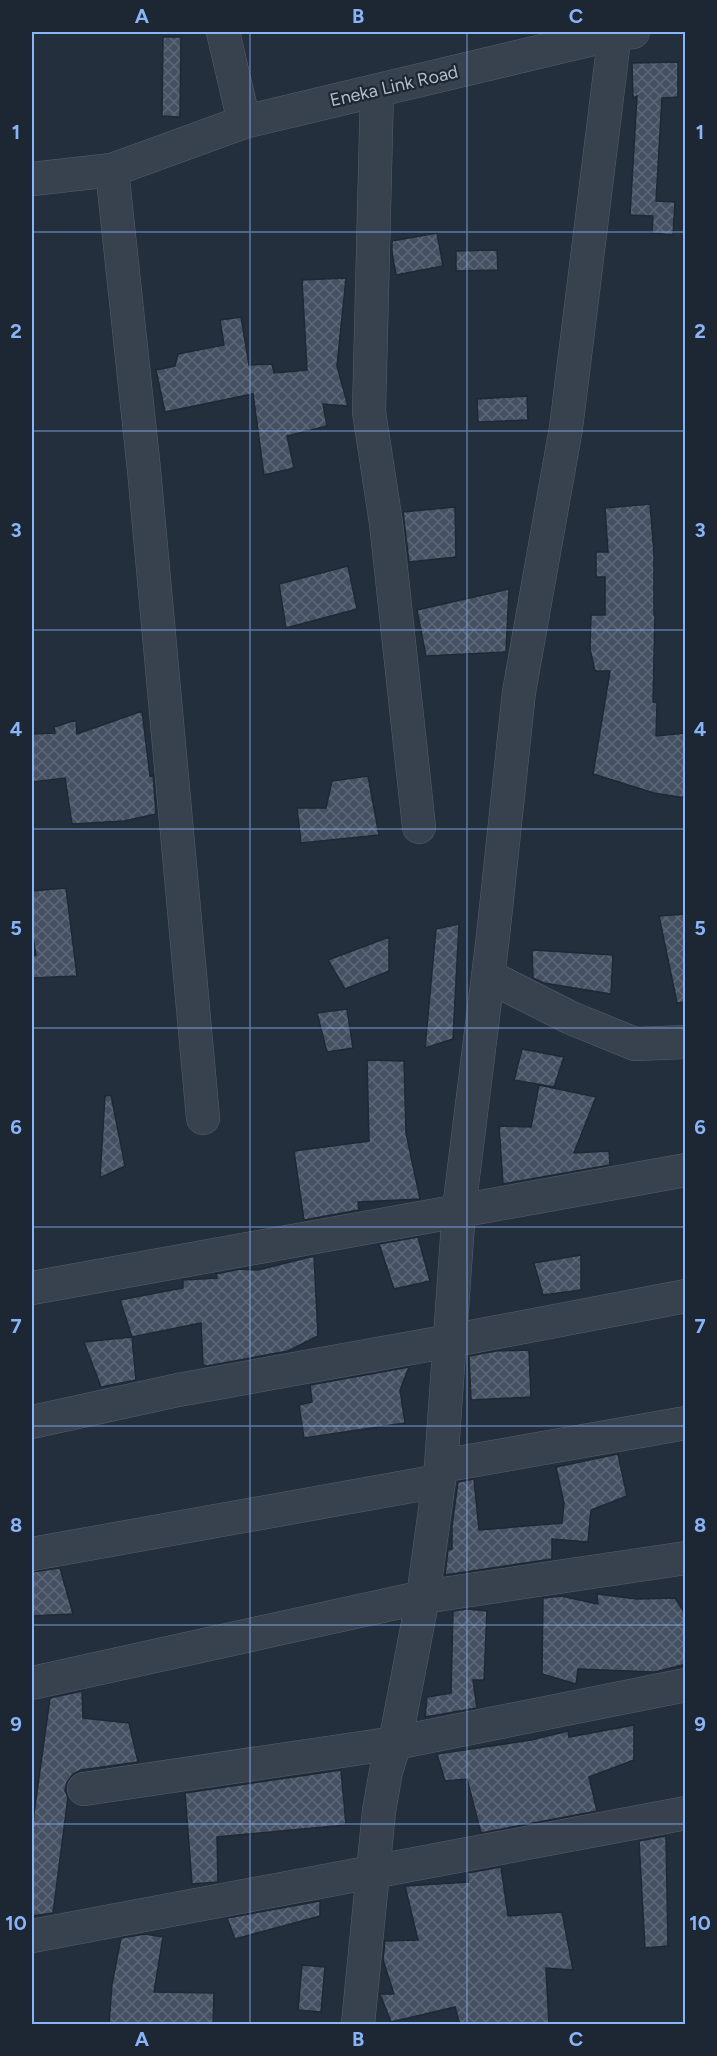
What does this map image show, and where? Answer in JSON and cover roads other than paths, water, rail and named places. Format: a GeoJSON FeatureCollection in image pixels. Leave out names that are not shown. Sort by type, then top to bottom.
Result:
{"type":"FeatureCollection","features":[{"type":"Feature","properties":{"kind":"street"},"geometry":{"type":"LineString","coordinates":[[223,32],[244,122]]}},
{"type":"Feature","properties":{"kind":"street"},"geometry":{"type":"LineString","coordinates":[[358,2025],[372,1873],[384,1781],[395,1743],[423,1597],[440,1474],[459,1209],[488,976],[519,692],[566,428],[621,32]]}},
{"type":"Feature","properties":{"kind":"street","name":"Eneka Link Road"},"geometry":{"type":"LineString","coordinates":[[32,179],[112,170],[244,122],[621,32]]}},
{"type":"Feature","properties":{"kind":"street"},"geometry":{"type":"LineString","coordinates":[[376,91],[369,412],[386,523],[419,827]]}},
{"type":"Feature","properties":{"kind":"street"},"geometry":{"type":"LineString","coordinates":[[112,170],[144,470],[203,1118]]}},
{"type":"Feature","properties":{"kind":"street"},"geometry":{"type":"LineString","coordinates":[[488,976],[572,1018],[635,1044],[686,1042]]}},
{"type":"Feature","properties":{"kind":"street"},"geometry":{"type":"LineString","coordinates":[[32,1288],[459,1209],[686,1170]]}},
{"type":"Feature","properties":{"kind":"street"},"geometry":{"type":"LineString","coordinates":[[32,1422],[178,1390],[686,1296]]}},
{"type":"Feature","properties":{"kind":"street"},"geometry":{"type":"LineString","coordinates":[[32,1554],[686,1423]]}},
{"type":"Feature","properties":{"kind":"street"},"geometry":{"type":"LineString","coordinates":[[32,1683],[423,1597],[686,1558]]}},
{"type":"Feature","properties":{"kind":"street"},"geometry":{"type":"LineString","coordinates":[[84,1789],[395,1743],[686,1685]]}},
{"type":"Feature","properties":{"kind":"street"},"geometry":{"type":"LineString","coordinates":[[32,1936],[686,1813]]}}]}
